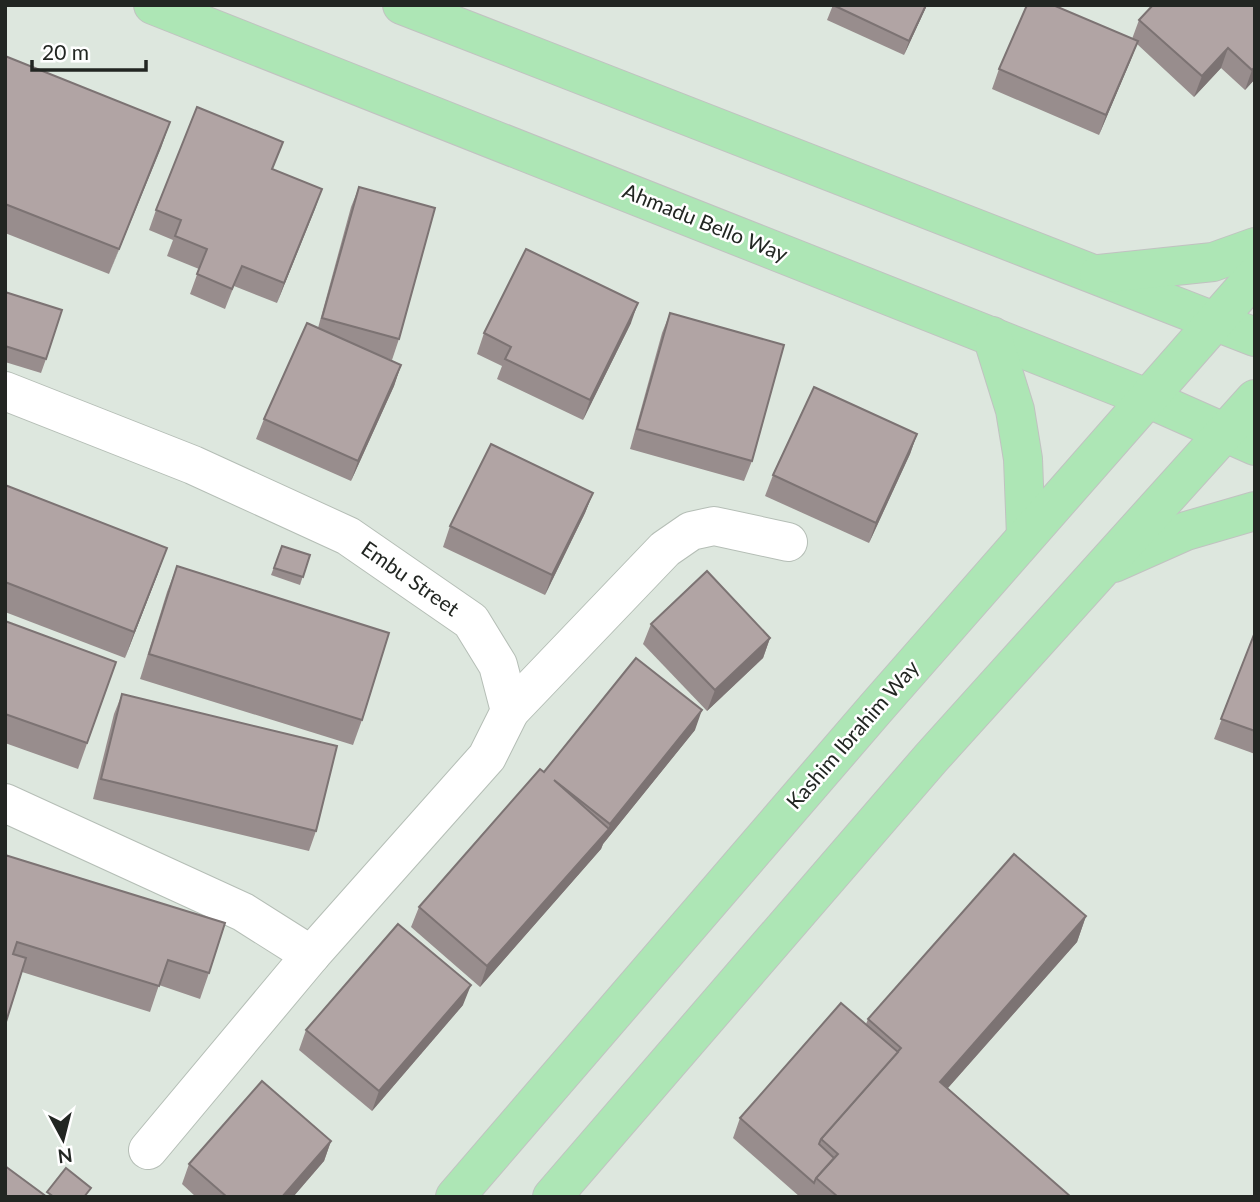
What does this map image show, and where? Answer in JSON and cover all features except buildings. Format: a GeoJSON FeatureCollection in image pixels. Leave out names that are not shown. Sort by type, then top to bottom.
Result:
{"type":"FeatureCollection","features":[{"type":"Feature","properties":{"kind":"main road","name":"Ahmadu Bello Way"},"geometry":{"type":"LineString","coordinates":[[153,5],[992,336],[1147,398],[1239,439]]}},
{"type":"Feature","properties":{"kind":"main road"},"geometry":{"type":"LineString","coordinates":[[402,5],[1255,337]]}},
{"type":"Feature","properties":{"kind":"main road"},"geometry":{"type":"LineString","coordinates":[[1092,274],[1213,262],[1255,247]]}},
{"type":"Feature","properties":{"kind":"main road","name":"Kashim Ibrahim Way"},"geometry":{"type":"LineString","coordinates":[[455,1197],[1026,536],[1255,276]]}},
{"type":"Feature","properties":{"kind":"main road"},"geometry":{"type":"LineString","coordinates":[[992,336],[1015,410],[1023,459],[1026,536]]}},
{"type":"Feature","properties":{"kind":"main road"},"geometry":{"type":"LineString","coordinates":[[552,1197],[931,758],[1102,568],[1239,439],[1255,399]]}},
{"type":"Feature","properties":{"kind":"main road"},"geometry":{"type":"LineString","coordinates":[[1102,568],[1186,531],[1255,511]]}},
{"type":"Feature","properties":{"kind":"street","name":"Embu Street"},"geometry":{"type":"LineString","coordinates":[[5,391],[193,465],[348,536],[471,621],[498,665],[510,711]]}},
{"type":"Feature","properties":{"kind":"street"},"geometry":{"type":"LineString","coordinates":[[148,1150],[311,955],[487,757],[510,711],[665,549],[691,531],[715,526],[788,542]]}},
{"type":"Feature","properties":{"kind":"street"},"geometry":{"type":"LineString","coordinates":[[5,803],[243,912],[311,955]]}}]}
